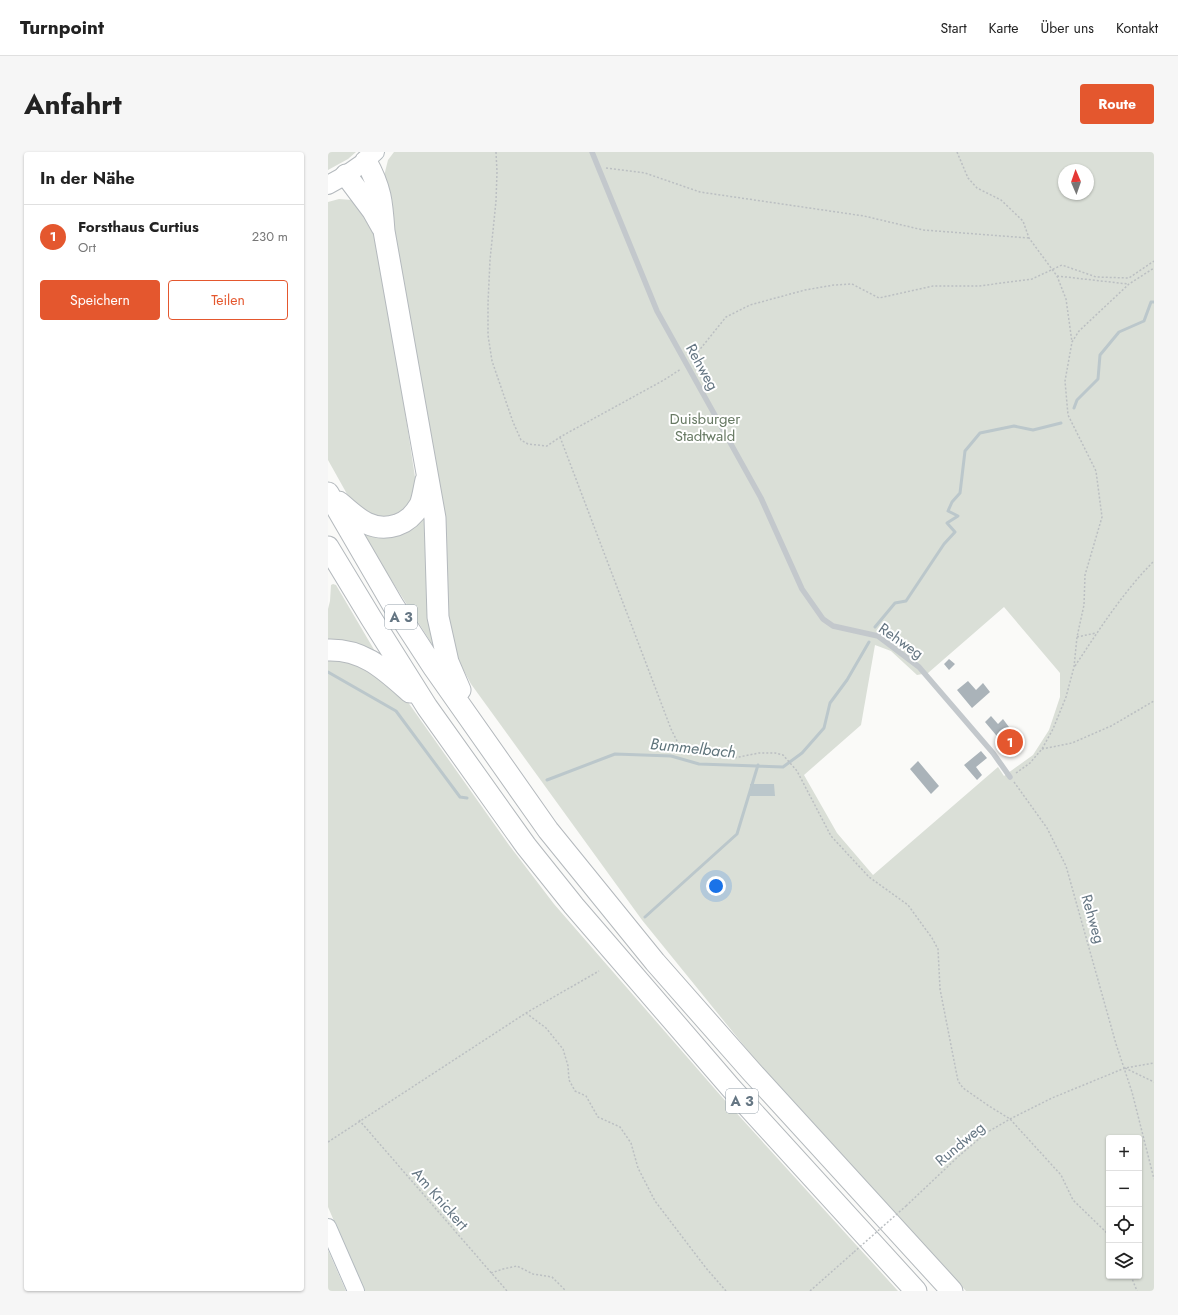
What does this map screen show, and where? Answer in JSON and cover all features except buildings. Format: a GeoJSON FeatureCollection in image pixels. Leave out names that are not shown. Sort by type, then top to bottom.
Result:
{"type":"FeatureCollection","features":[{"type":"Feature","properties":{"kind":"highway"},"geometry":{"type":"LineString","coordinates":[[371,156],[382,201],[384,232],[435,518],[438,617],[448,662],[481,736]]}},
{"type":"Feature","properties":{"kind":"highway"},"geometry":{"type":"LineString","coordinates":[[346,175],[373,211],[384,232]]}},
{"type":"Feature","properties":{"kind":"highway"},"geometry":{"type":"LineString","coordinates":[[328,493],[357,518],[375,527],[388,528],[406,522],[414,514],[421,503],[427,476]]}},
{"type":"Feature","properties":{"kind":"highway","name":"A 3"},"geometry":{"type":"LineString","coordinates":[[328,493],[394,605],[434,668],[548,830],[655,962],[751,1071],[952,1291]]}},
{"type":"Feature","properties":{"kind":"highway","name":"A 3"},"geometry":{"type":"LineString","coordinates":[[328,547],[427,707],[526,846],[574,906],[731,1088],[916,1291]]}},
{"type":"Feature","properties":{"kind":"highway"},"geometry":{"type":"LineString","coordinates":[[328,650],[351,651],[368,659],[384,669],[427,707]]}},
{"type":"Feature","properties":{"kind":"main road"},"geometry":{"type":"LineString","coordinates":[[328,185],[346,175],[371,156]]}},
{"type":"Feature","properties":{"kind":"main road"},"geometry":{"type":"LineString","coordinates":[[328,1227],[356,1291]]}},
{"type":"Feature","properties":{"kind":"lane","name":"Rehweg"},"geometry":{"type":"LineString","coordinates":[[592,152],[657,311],[761,498],[802,589],[823,619],[833,626],[878,636],[919,667],[993,753],[1010,777]]}},
{"type":"Feature","properties":{"kind":"path"},"geometry":{"type":"LineString","coordinates":[[496,152],[497,172],[490,260],[488,335],[492,361],[513,422],[521,440],[528,444],[547,446],[560,437],[664,380],[687,365],[726,317],[750,306],[805,290],[834,285],[852,284],[879,298],[933,286],[979,286],[1032,279],[1062,264],[1096,277],[1129,278],[1154,261]]}},
{"type":"Feature","properties":{"kind":"path"},"geometry":{"type":"LineString","coordinates":[[957,152],[968,178],[977,188],[1001,200],[1023,221],[1029,238],[1057,276],[1066,299],[1072,342],[1065,381],[1068,415],[1096,471],[1102,517],[1085,575],[1084,605],[1077,637],[1074,667],[1066,697],[1053,729],[1042,748],[1030,763],[1010,777]]}},
{"type":"Feature","properties":{"kind":"path"},"geometry":{"type":"LineString","coordinates":[[599,168],[645,173],[700,192],[864,216],[923,230],[1029,238]]}},
{"type":"Feature","properties":{"kind":"path"},"geometry":{"type":"LineString","coordinates":[[1072,342],[1079,331],[1129,284],[1154,268]]}},
{"type":"Feature","properties":{"kind":"path"},"geometry":{"type":"LineString","coordinates":[[1057,276],[1129,284]]}},
{"type":"Feature","properties":{"kind":"path"},"geometry":{"type":"LineString","coordinates":[[560,437],[670,729],[678,743],[697,754],[734,758],[758,753],[775,753],[783,755],[797,772],[830,836],[869,877],[908,905],[932,938],[938,949],[940,989],[958,1081],[963,1088],[1010,1119],[1061,1175],[1073,1200],[1106,1232]]}},
{"type":"Feature","properties":{"kind":"path"},"geometry":{"type":"LineString","coordinates":[[1074,667],[1138,577],[1154,561]]}},
{"type":"Feature","properties":{"kind":"path"},"geometry":{"type":"LineString","coordinates":[[1077,637],[1096,634]]}},
{"type":"Feature","properties":{"kind":"path"},"geometry":{"type":"LineString","coordinates":[[1042,748],[1072,743],[1112,726],[1154,701]]}},
{"type":"Feature","properties":{"kind":"path","name":"Rehweg"},"geometry":{"type":"LineString","coordinates":[[1010,777],[1047,828],[1066,866],[1116,1044],[1125,1068],[1154,1179]]}},
{"type":"Feature","properties":{"kind":"path"},"geometry":{"type":"LineString","coordinates":[[328,1142],[359,1120],[526,1013],[599,971]]}},
{"type":"Feature","properties":{"kind":"path"},"geometry":{"type":"LineString","coordinates":[[526,1013],[546,1028],[563,1049],[568,1066],[569,1080],[575,1091],[586,1096],[598,1117],[620,1127],[631,1143],[638,1168],[655,1201],[706,1268],[726,1291]]}},
{"type":"Feature","properties":{"kind":"path","name":"Rundweg"},"geometry":{"type":"LineString","coordinates":[[810,1291],[986,1133],[1052,1098],[1125,1068],[1154,1063]]}},
{"type":"Feature","properties":{"kind":"path"},"geometry":{"type":"LineString","coordinates":[[1125,1068],[1154,1082]]}},
{"type":"Feature","properties":{"kind":"path","name":"Am Knickert"},"geometry":{"type":"LineString","coordinates":[[359,1120],[506,1291]]}},
{"type":"Feature","properties":{"kind":"path"},"geometry":{"type":"LineString","coordinates":[[491,1274],[503,1269],[517,1266],[533,1274],[552,1277],[566,1291]]}},
{"type":"Feature","properties":{"kind":"path"},"geometry":{"type":"LineString","coordinates":[[1132,1279],[1137,1291]]}},
{"type":"Feature","properties":{"kind":"green space"},"geometry":{"type":"Polygon","coordinates":[[[328,152],[356,152],[348,159],[328,170],[328,152]]]}},
{"type":"Feature","properties":{"kind":"green space","name":"Duisburger Stadtwald"},"geometry":{"type":"Polygon","coordinates":[[[394,152],[1154,152],[1154,1291],[966,1291],[758,1063],[642,920],[471,684],[457,658],[446,626],[384,176],[388,160],[394,152]],[[1004,607],[928,673],[917,675],[891,651],[875,645],[861,725],[804,775],[837,833],[873,875],[998,767],[1004,776],[1033,755],[1049,730],[1060,697],[1060,673],[1004,607]]]}},
{"type":"Feature","properties":{"kind":"green space"},"geometry":{"type":"Polygon","coordinates":[[[339,199],[352,200],[369,216],[382,262],[417,490],[415,500],[390,521],[361,513],[347,494],[328,460],[328,202],[339,199]]]}},
{"type":"Feature","properties":{"kind":"green space"},"geometry":{"type":"Polygon","coordinates":[[[423,505],[439,655],[361,529],[423,505]]]}},
{"type":"Feature","properties":{"kind":"green space"},"geometry":{"type":"Polygon","coordinates":[[[331,585],[336,585],[376,653],[328,644],[328,609],[331,585]]]}},
{"type":"Feature","properties":{"kind":"green space"},"geometry":{"type":"Polygon","coordinates":[[[328,654],[351,656],[405,698],[509,845],[554,904],[721,1096],[898,1291],[364,1291],[328,1207],[328,654]]]}},
{"type":"Feature","properties":{"kind":"green space"},"geometry":{"type":"Polygon","coordinates":[[[328,1250],[346,1291],[328,1291],[328,1250]]]}},
{"type":"Feature","properties":{"kind":"shaded area"},"geometry":{"type":"Polygon","coordinates":[[[750,784],[774,784],[775,796],[750,796],[750,784]]]}},
{"type":"Feature","properties":{"kind":"waterway","name":"Bummelbach"},"geometry":{"type":"LineString","coordinates":[[1074,408],[1077,400],[1098,379],[1100,355],[1119,332],[1144,321],[1151,302],[1154,302]]}},
{"type":"Feature","properties":{"kind":"waterway","name":"Bummelbach"},"geometry":{"type":"LineString","coordinates":[[875,627],[895,603],[906,601],[944,544],[955,532],[947,523],[958,516],[948,511],[952,502],[960,493],[965,451],[980,433],[1014,426],[1033,430],[1061,423]]}},
{"type":"Feature","properties":{"kind":"waterway","name":"Bummelbach"},"geometry":{"type":"LineString","coordinates":[[547,780],[615,754],[671,756],[699,764],[783,767],[802,753],[824,728],[830,703],[847,680],[869,642]]}},
{"type":"Feature","properties":{"kind":"waterway","name":"Bummelbach"},"geometry":{"type":"LineString","coordinates":[[328,672],[396,711],[460,797],[467,798]]}},
{"type":"Feature","properties":{"kind":"waterway"},"geometry":{"type":"LineString","coordinates":[[645,917],[737,834],[758,765]]}},
{"type":"Feature","properties":{"kind":"place","name":"Forsthaus Curtius"},"geometry":{"type":"Point","coordinates":[1010,742]}}]}
